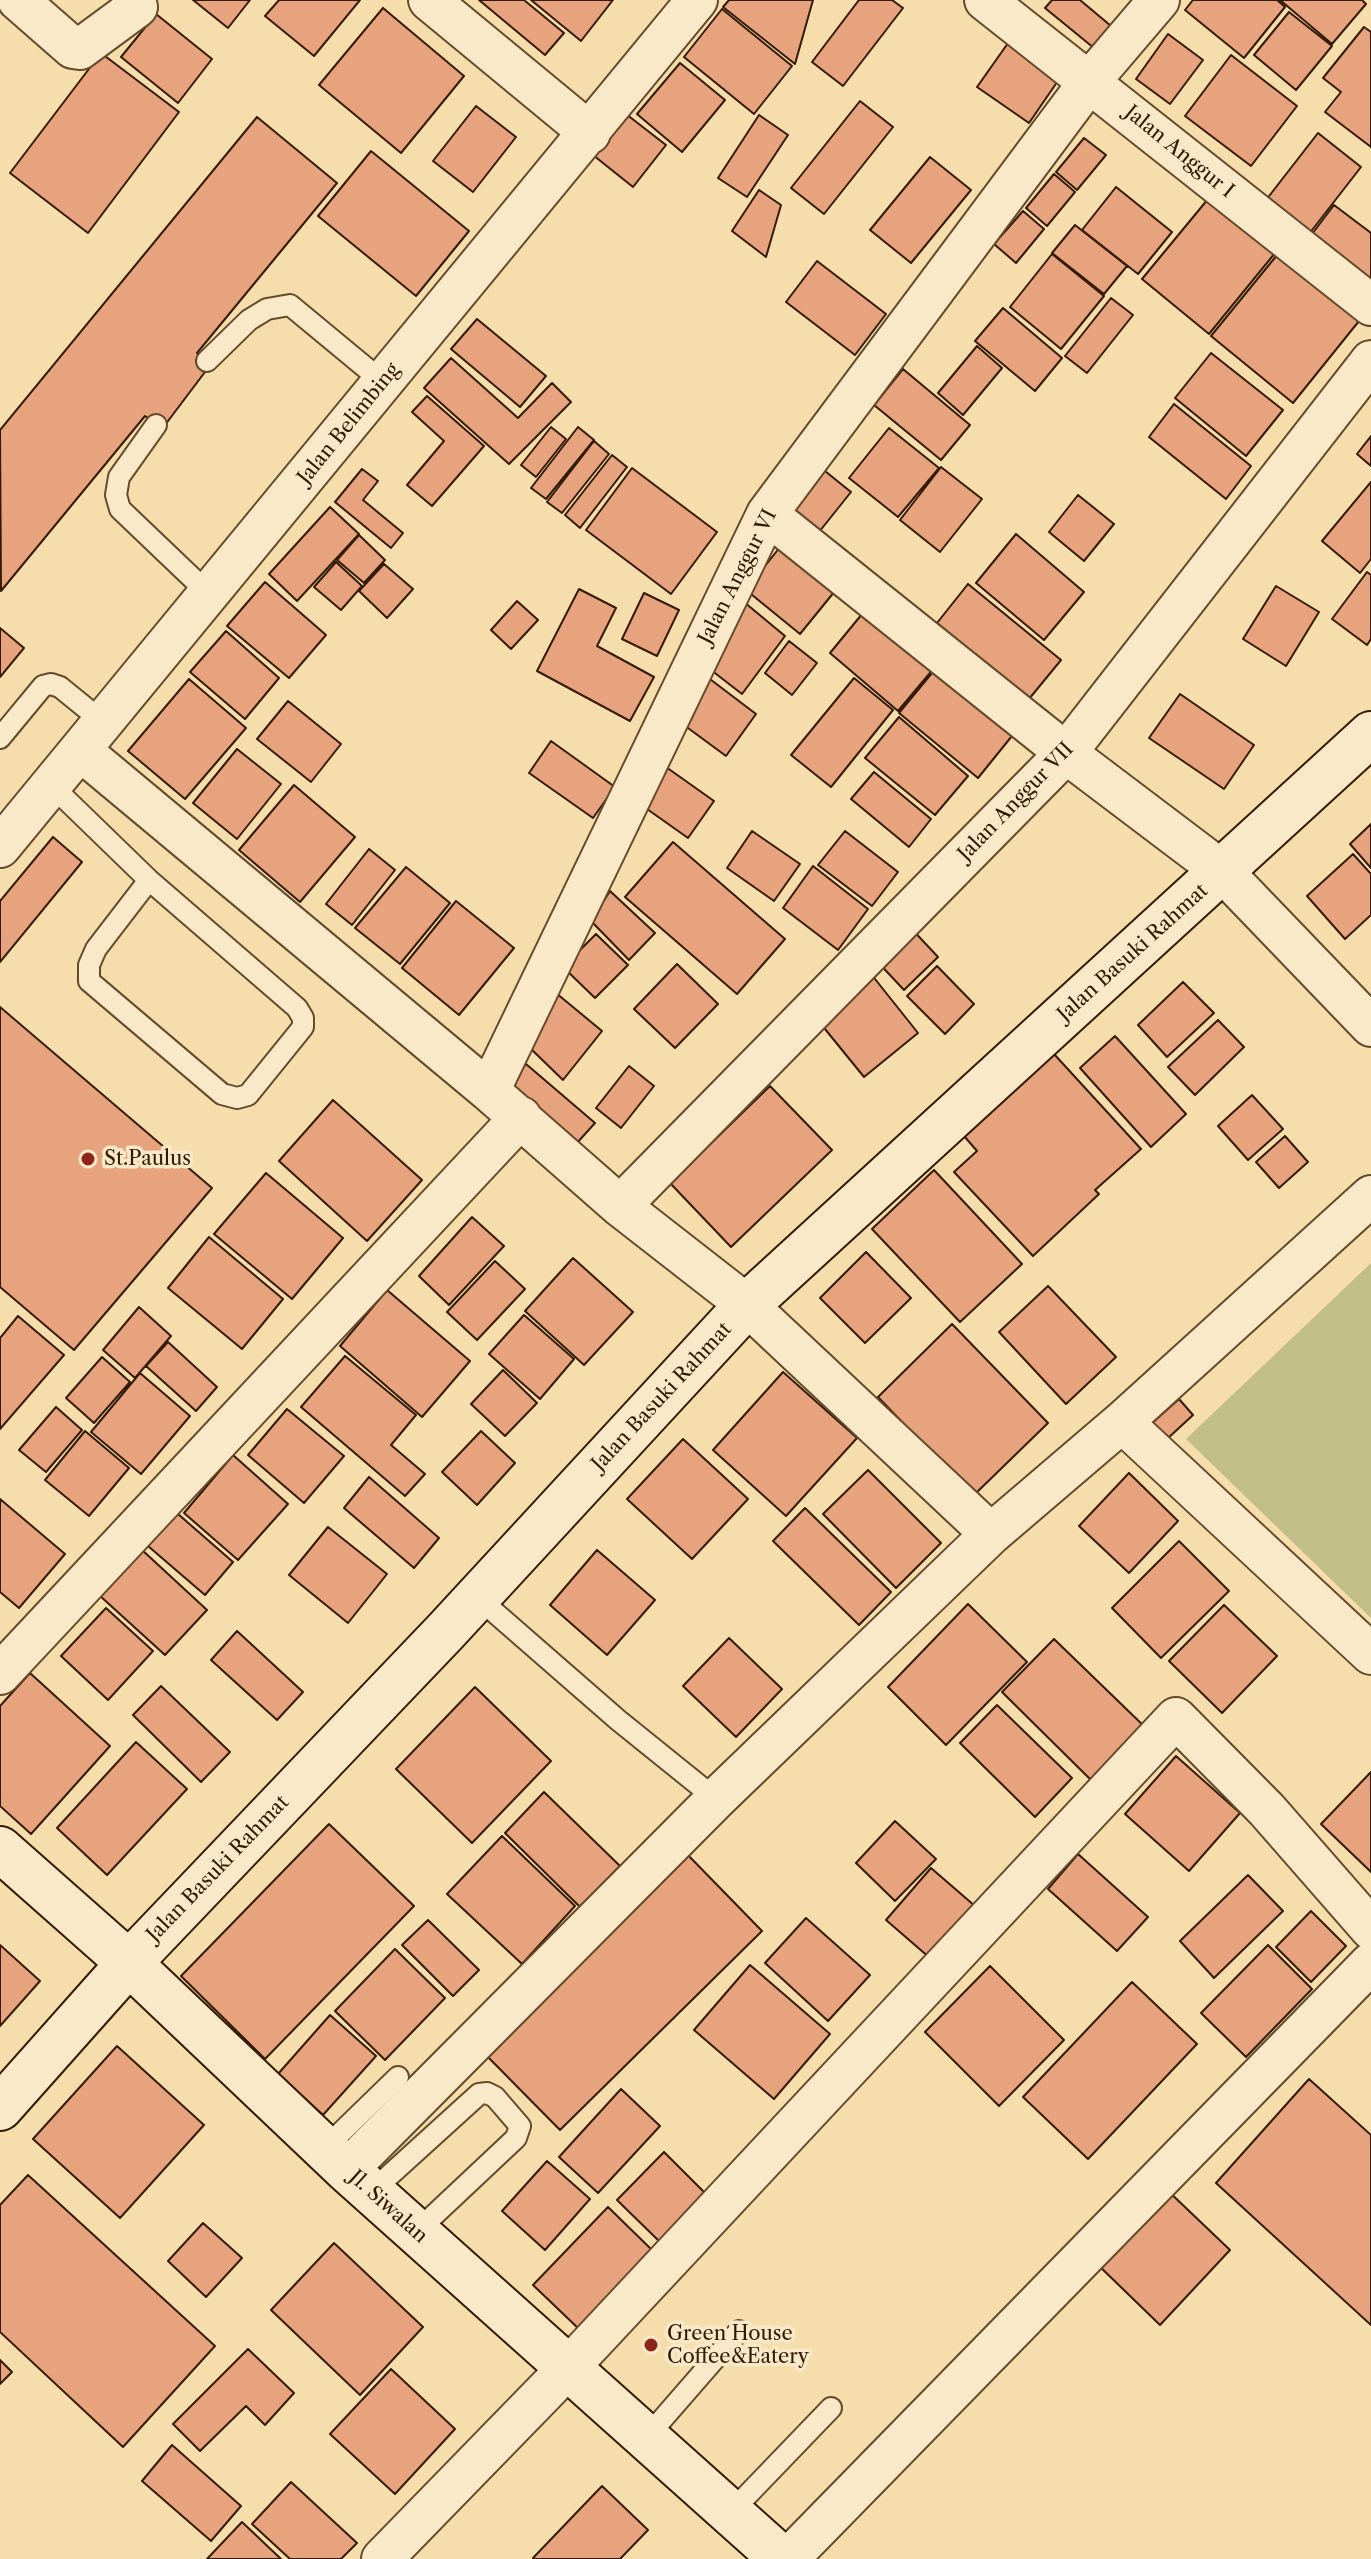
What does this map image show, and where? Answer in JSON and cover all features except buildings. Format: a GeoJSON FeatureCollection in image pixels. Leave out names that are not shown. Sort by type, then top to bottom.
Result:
{"type":"FeatureCollection","features":[{"type":"Feature","properties":{"kind":"street"},"geometry":{"type":"LineString","coordinates":[[18,0],[73,48],[80,49],[137,7]]}},
{"type":"Feature","properties":{"kind":"street"},"geometry":{"type":"LineString","coordinates":[[429,0],[590,133]]}},
{"type":"Feature","properties":{"kind":"street","name":"Jalan Belimbing"},"geometry":{"type":"LineString","coordinates":[[0,846],[697,0]]}},
{"type":"Feature","properties":{"kind":"street","name":"Jalan Anggur I"},"geometry":{"type":"LineString","coordinates":[[985,0],[1371,305]]}},
{"type":"Feature","properties":{"kind":"street","name":"Jalan Anggur VI"},"geometry":{"type":"LineString","coordinates":[[489,1091],[767,514],[1090,81],[1159,0]]}},
{"type":"Feature","properties":{"kind":"street","name":"Jalan Anggur VII"},"geometry":{"type":"LineString","coordinates":[[620,1206],[1066,753],[1371,361]]}},
{"type":"Feature","properties":{"kind":"street"},"geometry":{"type":"LineString","coordinates":[[767,514],[1066,753],[1222,871],[1371,1026]]}},
{"type":"Feature","properties":{"kind":"street","name":"Jalan Basuki Rahmat"},"geometry":{"type":"LineString","coordinates":[[0,2108],[129,1963],[477,1597],[747,1305],[1371,734]]}},
{"type":"Feature","properties":{"kind":"street"},"geometry":{"type":"LineString","coordinates":[[91,736],[620,1206],[747,1305],[991,1534]]}},
{"type":"Feature","properties":{"kind":"street"},"geometry":{"type":"LineString","coordinates":[[0,1674],[521,1117]]}},
{"type":"Feature","properties":{"kind":"street"},"geometry":{"type":"LineString","coordinates":[[347,2170],[716,1799],[991,1534],[1122,1422],[1371,1196]]}},
{"type":"Feature","properties":{"kind":"street"},"geometry":{"type":"LineString","coordinates":[[1122,1422],[1371,1654]]}},
{"type":"Feature","properties":{"kind":"street"},"geometry":{"type":"LineString","coordinates":[[382,2559],[567,2369],[1176,1718],[1267,1810],[1371,1929]]}},
{"type":"Feature","properties":{"kind":"street","name":"Jl. Siwalan"},"geometry":{"type":"LineString","coordinates":[[0,1849],[129,1963],[347,2170],[567,2369],[785,2559]]}},
{"type":"Feature","properties":{"kind":"street"},"geometry":{"type":"LineString","coordinates":[[785,2559],[1371,1963]]}},
{"type":"Feature","properties":{"kind":"lane"},"geometry":{"type":"LineString","coordinates":[[207,361],[249,320],[267,309],[290,305],[383,382]]}},
{"type":"Feature","properties":{"kind":"lane"},"geometry":{"type":"LineString","coordinates":[[156,425],[119,477],[116,495],[120,509],[209,594]]}},
{"type":"Feature","properties":{"kind":"lane"},"geometry":{"type":"LineString","coordinates":[[0,738],[43,686],[51,684],[60,687],[91,736]]}},
{"type":"Feature","properties":{"kind":"lane"},"geometry":{"type":"LineString","coordinates":[[51,785],[149,880],[297,1008],[303,1018],[303,1027],[248,1095],[237,1098],[222,1094],[89,981],[89,965],[96,949],[149,880]]}},
{"type":"Feature","properties":{"kind":"lane"},"geometry":{"type":"LineString","coordinates":[[477,1597],[618,1720],[716,1799]]}},
{"type":"Feature","properties":{"kind":"lane"},"geometry":{"type":"LineString","coordinates":[[347,2170],[398,2077]]}},
{"type":"Feature","properties":{"kind":"lane"},"geometry":{"type":"LineString","coordinates":[[347,2170],[479,2094],[487,2093],[495,2097],[520,2126],[516,2138],[416,2232]]}},
{"type":"Feature","properties":{"kind":"lane"},"geometry":{"type":"LineString","coordinates":[[646,2438],[739,2331]]}},
{"type":"Feature","properties":{"kind":"lane"},"geometry":{"type":"LineString","coordinates":[[730,2513],[831,2408]]}},
{"type":"Feature","properties":{"kind":"shaded area"},"geometry":{"type":"Polygon","coordinates":[[[1371,1263],[1371,1618],[1186,1439],[1371,1263]]]}},
{"type":"Feature","properties":{"kind":"place","name":"St.Paulus"},"geometry":{"type":"Point","coordinates":[88,1159]}},
{"type":"Feature","properties":{"kind":"place","name":"Green House Coffee&Eatery"},"geometry":{"type":"Point","coordinates":[651,2345]}}]}
